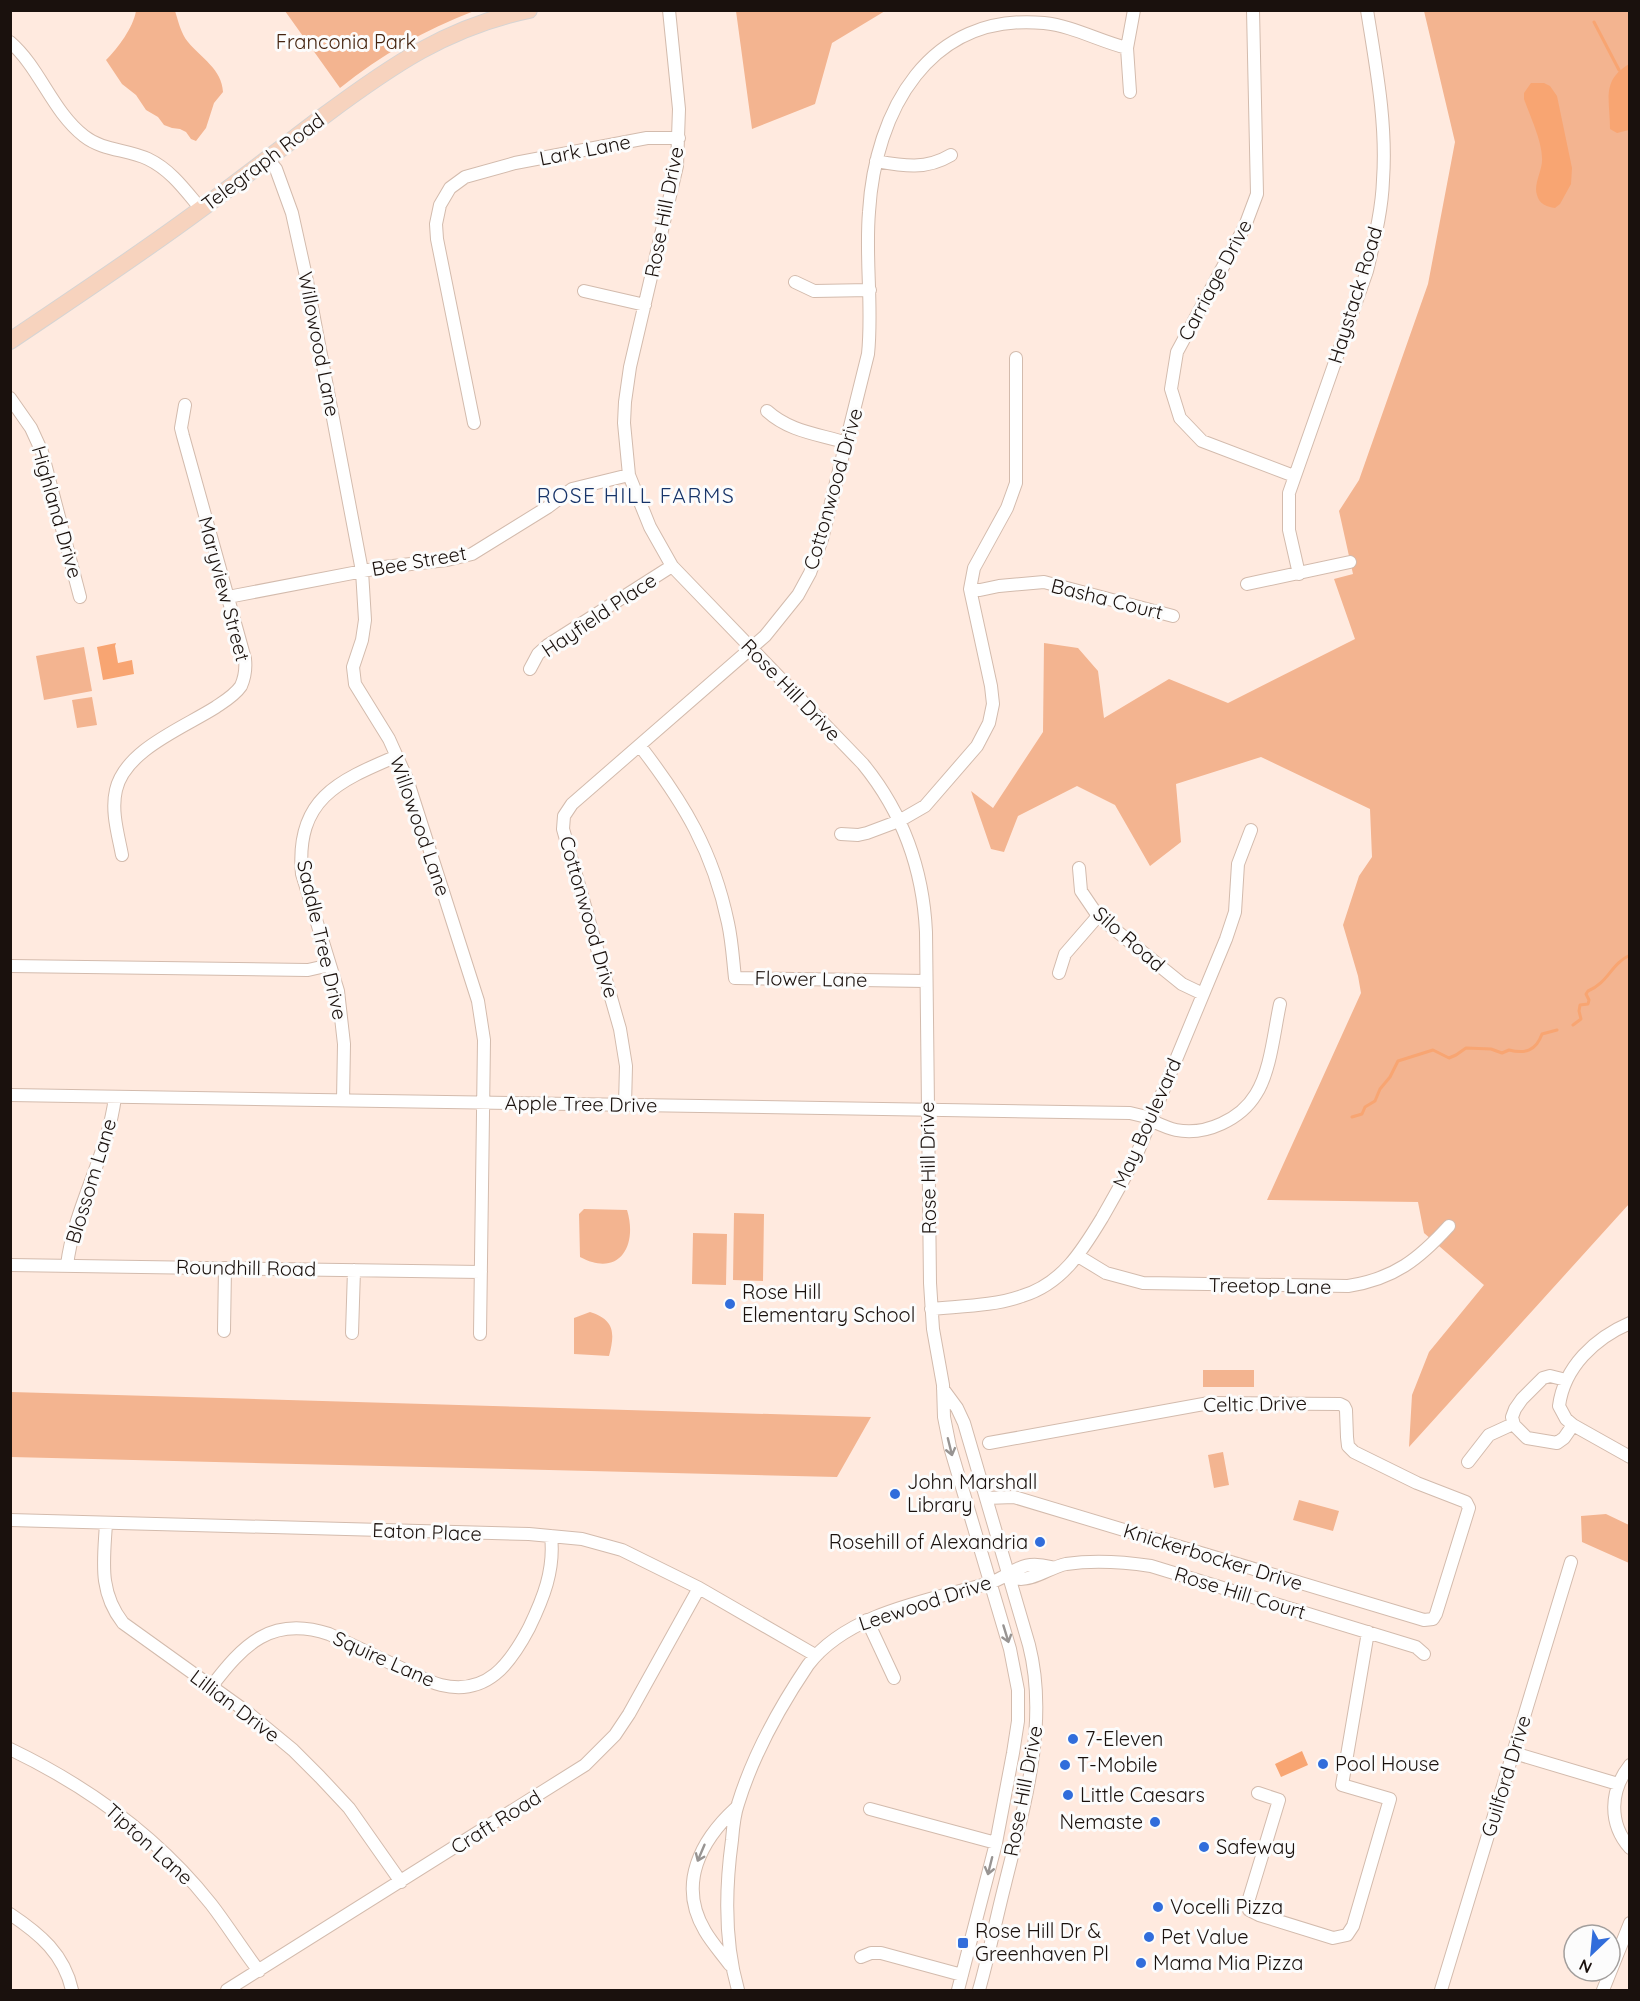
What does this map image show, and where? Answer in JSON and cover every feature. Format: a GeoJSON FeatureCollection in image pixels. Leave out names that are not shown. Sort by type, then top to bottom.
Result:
{"type":"FeatureCollection","features":[{"type":"Feature","properties":{"kind":"main road","name":"Telegraph Road"},"geometry":{"type":"LineString","coordinates":[[10,341],[135,257],[383,73],[426,47],[482,23],[529,10]]}},
{"type":"Feature","properties":{"kind":"street","name":"Rose Hill Drive"},"geometry":{"type":"LineString","coordinates":[[669,10],[678,88],[679,138],[673,185],[630,367],[625,402],[625,440],[629,475],[650,527],[672,566],[862,764],[884,792],[913,851],[923,894],[926,932],[931,1309],[944,1389],[944,1417],[950,1447],[999,1579],[1032,1657],[1037,1721],[1021,1812],[979,1990]]}},
{"type":"Feature","properties":{"kind":"street"},"geometry":{"type":"LineString","coordinates":[[1130,92],[1127,48],[1134,10]]}},
{"type":"Feature","properties":{"kind":"street","name":"Carriage Drive"},"geometry":{"type":"LineString","coordinates":[[1253,10],[1257,194],[1245,226],[1177,352],[1171,388],[1180,418],[1202,441],[1294,476]]}},
{"type":"Feature","properties":{"kind":"street","name":"Haystack Road"},"geometry":{"type":"LineString","coordinates":[[1299,574],[1289,530],[1289,493],[1366,271],[1382,201],[1384,151],[1382,110],[1367,10]]}},
{"type":"Feature","properties":{"kind":"street","name":"Cottonwood Drive"},"geometry":{"type":"LineString","coordinates":[[626,1105],[626,1066],[620,1029],[560,815],[752,648],[784,614],[810,573],[822,539],[868,354],[870,290],[868,215],[876,160],[889,120],[908,83],[936,54],[970,34],[1005,24],[1042,23],[1065,27],[1103,42],[1127,48]]}},
{"type":"Feature","properties":{"kind":"street"},"geometry":{"type":"LineString","coordinates":[[10,42],[24,56],[60,111],[85,137],[108,149],[136,155],[160,166],[179,183],[201,209]]}},
{"type":"Feature","properties":{"kind":"street","name":"Lark Lane"},"geometry":{"type":"LineString","coordinates":[[474,423],[436,224],[440,205],[450,188],[465,177],[491,168],[648,138],[679,138]]}},
{"type":"Feature","properties":{"kind":"street"},"geometry":{"type":"LineString","coordinates":[[876,160],[899,165],[925,166],[938,163],[951,155]]}},
{"type":"Feature","properties":{"kind":"street","name":"Willowood Lane"},"geometry":{"type":"LineString","coordinates":[[267,158],[276,169],[292,213],[362,571],[365,620],[362,640],[353,667],[355,684],[389,739],[407,779],[478,1001],[484,1040],[480,1334]]}},
{"type":"Feature","properties":{"kind":"street"},"geometry":{"type":"LineString","coordinates":[[795,282],[814,291],[870,290]]}},
{"type":"Feature","properties":{"kind":"street"},"geometry":{"type":"LineString","coordinates":[[584,291],[645,305]]}},
{"type":"Feature","properties":{"kind":"street"},"geometry":{"type":"LineString","coordinates":[[841,834],[867,833],[899,821],[925,806],[977,746],[989,723],[993,704],[991,687],[970,590],[974,568],[1006,508],[1016,483],[1016,358]]}},
{"type":"Feature","properties":{"kind":"street","name":"Highland Drive"},"geometry":{"type":"LineString","coordinates":[[10,398],[31,428],[42,452],[80,597]]}},
{"type":"Feature","properties":{"kind":"street","name":"Maryview Street"},"geometry":{"type":"LineString","coordinates":[[122,855],[114,806],[115,792],[126,766],[142,751],[229,699],[236,692],[244,677],[245,659],[181,428],[185,405]]}},
{"type":"Feature","properties":{"kind":"street"},"geometry":{"type":"LineString","coordinates":[[767,411],[778,421],[791,428],[847,443]]}},
{"type":"Feature","properties":{"kind":"street","name":"Bee Street"},"geometry":{"type":"LineString","coordinates":[[228,597],[362,571],[460,558],[472,554],[529,519],[572,489],[629,475]]}},
{"type":"Feature","properties":{"kind":"street"},"geometry":{"type":"LineString","coordinates":[[1247,584],[1350,562]]}},
{"type":"Feature","properties":{"kind":"street","name":"Hayfield Place"},"geometry":{"type":"LineString","coordinates":[[530,669],[538,654],[548,645],[672,566]]}},
{"type":"Feature","properties":{"kind":"street","name":"Basha Court"},"geometry":{"type":"LineString","coordinates":[[970,590],[1044,582],[1173,616]]}},
{"type":"Feature","properties":{"kind":"street","name":"Flower Lane"},"geometry":{"type":"LineString","coordinates":[[640,746],[682,803],[705,848],[728,925],[735,978],[926,981]]}},
{"type":"Feature","properties":{"kind":"street","name":"Saddle Tree Drive"},"geometry":{"type":"LineString","coordinates":[[343,1100],[342,1020],[338,991],[302,874],[301,850],[306,828],[318,804],[336,786],[351,776],[397,756]]}},
{"type":"Feature","properties":{"kind":"street","name":"May Boulevard"},"geometry":{"type":"LineString","coordinates":[[931,1309],[1025,1296],[1057,1278],[1078,1256],[1124,1180],[1139,1149],[1203,994],[1235,912],[1238,864],[1251,830]]}},
{"type":"Feature","properties":{"kind":"street","name":"Silo Road"},"geometry":{"type":"LineString","coordinates":[[1079,868],[1080,891],[1098,916],[1182,984],[1203,994]]}},
{"type":"Feature","properties":{"kind":"street"},"geometry":{"type":"LineString","coordinates":[[1059,973],[1065,954],[1098,916]]}},
{"type":"Feature","properties":{"kind":"street"},"geometry":{"type":"LineString","coordinates":[[10,966],[308,970],[330,965]]}},
{"type":"Feature","properties":{"kind":"street","name":"Apple Tree Drive"},"geometry":{"type":"LineString","coordinates":[[10,1095],[1130,1113],[1179,1130],[1205,1129],[1226,1122],[1242,1111],[1256,1094],[1266,1071],[1280,1004]]}},
{"type":"Feature","properties":{"kind":"street","name":"Blossom Lane"},"geometry":{"type":"LineString","coordinates":[[67,1265],[71,1240],[112,1120],[115,1097]]}},
{"type":"Feature","properties":{"kind":"street","name":"Treetop Lane"},"geometry":{"type":"LineString","coordinates":[[1078,1256],[1106,1274],[1143,1283],[1348,1286],[1372,1281],[1405,1267],[1429,1248],[1449,1226]]}},
{"type":"Feature","properties":{"kind":"street","name":"Roundhill Road"},"geometry":{"type":"LineString","coordinates":[[10,1265],[481,1272]]}},
{"type":"Feature","properties":{"kind":"street"},"geometry":{"type":"LineString","coordinates":[[224,1331],[225,1268]]}},
{"type":"Feature","properties":{"kind":"street"},"geometry":{"type":"LineString","coordinates":[[352,1333],[354,1270]]}},
{"type":"Feature","properties":{"kind":"street"},"geometry":{"type":"LineString","coordinates":[[1629,1323],[1601,1338],[1575,1366],[1566,1380],[1559,1406],[1566,1419],[1573,1425],[1629,1457]]}},
{"type":"Feature","properties":{"kind":"street"},"geometry":{"type":"LineString","coordinates":[[1566,1380],[1550,1376],[1543,1378],[1522,1399],[1512,1418],[1513,1424],[1527,1438],[1557,1443],[1564,1438],[1573,1425]]}},
{"type":"Feature","properties":{"kind":"street","name":"Rose Hill Drive"},"geometry":{"type":"LineString","coordinates":[[944,1389],[964,1423],[986,1498],[1018,1698],[1018,1721],[996,1843],[958,1990]]}},
{"type":"Feature","properties":{"kind":"street","name":"Celtic Drive"},"geometry":{"type":"LineString","coordinates":[[989,1443],[1209,1403],[1340,1404],[1346,1410],[1348,1446],[1354,1452],[1416,1484],[1466,1502],[1469,1508],[1436,1614]]}},
{"type":"Feature","properties":{"kind":"street"},"geometry":{"type":"LineString","coordinates":[[1468,1462],[1489,1435],[1513,1424]]}},
{"type":"Feature","properties":{"kind":"street","name":"Knickerbocker Drive"},"geometry":{"type":"LineString","coordinates":[[986,1498],[1014,1497],[1424,1620],[1433,1618],[1436,1614]]}},
{"type":"Feature","properties":{"kind":"street","name":"Eaton Place"},"geometry":{"type":"LineString","coordinates":[[10,1520],[551,1536],[582,1539],[622,1550],[699,1588],[815,1655]]}},
{"type":"Feature","properties":{"kind":"street","name":"Lillian Drive"},"geometry":{"type":"LineString","coordinates":[[106,1522],[105,1584],[116,1614],[130,1629],[272,1732],[320,1776],[360,1823],[401,1882]]}},
{"type":"Feature","properties":{"kind":"street","name":"Squire Lane"},"geometry":{"type":"LineString","coordinates":[[211,1687],[232,1659],[249,1644],[271,1633],[296,1628],[329,1634],[441,1685],[463,1687],[485,1681],[499,1672],[510,1660],[539,1608],[549,1574],[551,1536]]}},
{"type":"Feature","properties":{"kind":"street","name":"Guilford Drive"},"geometry":{"type":"LineString","coordinates":[[1441,1990],[1571,1562]]}},
{"type":"Feature","properties":{"kind":"street","name":"Rose Hill Court"},"geometry":{"type":"LineString","coordinates":[[999,1579],[1020,1579],[1036,1575],[1051,1567],[1075,1563],[1151,1566],[1416,1647],[1424,1653]]}},
{"type":"Feature","properties":{"kind":"street","name":"Leewood Drive"},"geometry":{"type":"LineString","coordinates":[[738,1990],[732,1967],[726,1907],[727,1879],[736,1808],[766,1736],[798,1681],[815,1655],[839,1634],[867,1620],[999,1579]]}},
{"type":"Feature","properties":{"kind":"street","name":"Craft Road"},"geometry":{"type":"LineString","coordinates":[[227,1990],[569,1776],[600,1751],[629,1714],[699,1588]]}},
{"type":"Feature","properties":{"kind":"street"},"geometry":{"type":"LineString","coordinates":[[867,1620],[894,1678]]}},
{"type":"Feature","properties":{"kind":"street"},"geometry":{"type":"LineString","coordinates":[[1258,1793],[1279,1800],[1248,1902],[1249,1910],[1259,1916],[1334,1938],[1343,1937],[1350,1931],[1390,1799],[1342,1785],[1368,1632]]}},
{"type":"Feature","properties":{"kind":"street","name":"Tipton Lane"},"geometry":{"type":"LineString","coordinates":[[10,1749],[62,1776],[95,1797],[159,1848],[211,1904],[259,1971]]}},
{"type":"Feature","properties":{"kind":"street"},"geometry":{"type":"LineString","coordinates":[[1514,1753],[1618,1784]]}},
{"type":"Feature","properties":{"kind":"street"},"geometry":{"type":"LineString","coordinates":[[1629,1765],[1618,1784],[1614,1801],[1618,1831],[1629,1848]]}},
{"type":"Feature","properties":{"kind":"street","name":"Leewood Drive"},"geometry":{"type":"LineString","coordinates":[[732,1967],[702,1925],[696,1907],[694,1883],[697,1861],[708,1838],[736,1808]]}},
{"type":"Feature","properties":{"kind":"street"},"geometry":{"type":"LineString","coordinates":[[870,1809],[996,1843]]}},
{"type":"Feature","properties":{"kind":"street"},"geometry":{"type":"LineString","coordinates":[[10,1914],[35,1931],[55,1951],[72,1990]]}},
{"type":"Feature","properties":{"kind":"street"},"geometry":{"type":"LineString","coordinates":[[1603,1990],[1629,1923]]}},
{"type":"Feature","properties":{"kind":"street"},"geometry":{"type":"LineString","coordinates":[[861,1958],[871,1953],[881,1953],[962,1975]]}},
{"type":"Feature","properties":{"kind":"green space"},"geometry":{"type":"Polygon","coordinates":[[[736,10],[885,11],[832,43],[815,104],[752,129],[736,10]]]}},
{"type":"Feature","properties":{"kind":"green space"},"geometry":{"type":"Polygon","coordinates":[[[136,11],[175,11],[186,39],[219,77],[223,92],[214,103],[206,128],[196,141],[180,129],[164,125],[158,117],[146,110],[136,95],[122,84],[106,60],[132,24],[136,11]]]}},
{"type":"Feature","properties":{"kind":"green space","name":"Franconia Park"},"geometry":{"type":"Polygon","coordinates":[[[285,11],[474,11],[404,44],[340,88],[285,11]]]}},
{"type":"Feature","properties":{"kind":"green space"},"geometry":{"type":"Polygon","coordinates":[[[1424,11],[1629,11],[1629,1204],[1409,1447],[1412,1395],[1429,1352],[1484,1285],[1424,1233],[1418,1202],[1267,1200],[1361,993],[1343,925],[1359,876],[1372,857],[1370,809],[1261,757],[1176,784],[1181,842],[1150,866],[1115,805],[1077,786],[1018,816],[1004,852],[991,849],[971,791],[993,808],[1043,732],[1044,643],[1078,648],[1098,671],[1104,718],[1169,679],[1228,703],[1355,639],[1334,579],[1353,574],[1339,511],[1359,480],[1428,284],[1455,142],[1424,11]]]}},
{"type":"Feature","properties":{"kind":"green space"},"geometry":{"type":"Polygon","coordinates":[[[84,647],[92,691],[44,700],[36,656],[84,647]]]}},
{"type":"Feature","properties":{"kind":"green space"},"geometry":{"type":"Polygon","coordinates":[[[92,697],[97,725],[77,728],[72,700],[92,697]]]}},
{"type":"Feature","properties":{"kind":"green space"},"geometry":{"type":"Polygon","coordinates":[[[584,1209],[627,1210],[630,1235],[622,1255],[615,1261],[605,1264],[580,1257],[579,1214],[584,1209]]]}},
{"type":"Feature","properties":{"kind":"green space"},"geometry":{"type":"Polygon","coordinates":[[[734,1213],[764,1214],[763,1281],[733,1280],[734,1213]]]}},
{"type":"Feature","properties":{"kind":"green space"},"geometry":{"type":"Polygon","coordinates":[[[693,1233],[727,1234],[726,1285],[692,1284],[693,1233]]]}},
{"type":"Feature","properties":{"kind":"green space"},"geometry":{"type":"Polygon","coordinates":[[[590,1312],[609,1323],[612,1341],[609,1356],[574,1354],[574,1318],[590,1312]]]}},
{"type":"Feature","properties":{"kind":"green space"},"geometry":{"type":"Polygon","coordinates":[[[1203,1370],[1254,1370],[1254,1387],[1203,1387],[1203,1370]]]}},
{"type":"Feature","properties":{"kind":"green space"},"geometry":{"type":"Polygon","coordinates":[[[11,1392],[871,1417],[837,1477],[11,1457],[11,1392]]]}},
{"type":"Feature","properties":{"kind":"green space"},"geometry":{"type":"Polygon","coordinates":[[[1223,1452],[1229,1485],[1214,1488],[1208,1455],[1223,1452]]]}},
{"type":"Feature","properties":{"kind":"green space"},"geometry":{"type":"Polygon","coordinates":[[[1299,1500],[1339,1511],[1333,1531],[1293,1520],[1299,1500]]]}},
{"type":"Feature","properties":{"kind":"green space"},"geometry":{"type":"Polygon","coordinates":[[[1606,1514],[1629,1525],[1629,1563],[1582,1542],[1581,1516],[1606,1514]]]}},
{"type":"Feature","properties":{"kind":"shaded area"},"geometry":{"type":"Polygon","coordinates":[[[1629,64],[1629,130],[1617,133],[1610,129],[1609,92],[1614,77],[1629,64]]]}},
{"type":"Feature","properties":{"kind":"shaded area"},"geometry":{"type":"Polygon","coordinates":[[[1531,83],[1544,83],[1550,86],[1557,96],[1572,168],[1571,184],[1560,204],[1555,208],[1541,203],[1536,191],[1542,163],[1541,151],[1538,136],[1524,99],[1524,93],[1531,83]]]}},
{"type":"Feature","properties":{"kind":"shaded area"},"geometry":{"type":"Polygon","coordinates":[[[116,643],[118,663],[132,660],[134,674],[103,680],[97,647],[116,643]]]}},
{"type":"Feature","properties":{"kind":"shaded area"},"geometry":{"type":"Polygon","coordinates":[[[1302,1751],[1308,1765],[1281,1777],[1275,1764],[1302,1751]]]}},
{"type":"Feature","properties":{"kind":"waterway"},"geometry":{"type":"LineString","coordinates":[[1594,22],[1619,70]]}},
{"type":"Feature","properties":{"kind":"waterway"},"geometry":{"type":"LineString","coordinates":[[1573,1025],[1581,1019],[1580,1005],[1588,1004],[1586,994],[1588,991],[1595,988],[1618,963],[1630,955]]}},
{"type":"Feature","properties":{"kind":"waterway"},"geometry":{"type":"LineString","coordinates":[[1352,1117],[1362,1114],[1365,1107],[1375,1101],[1398,1061],[1433,1050],[1449,1058],[1466,1048],[1491,1049],[1502,1053],[1509,1050],[1520,1052],[1533,1048],[1542,1034],[1557,1030]]}},
{"type":"Feature","properties":{"kind":"place","name":"Rose Hill Elementary School"},"geometry":{"type":"Point","coordinates":[730,1304]}},
{"type":"Feature","properties":{"kind":"place","name":"John Marshall Library"},"geometry":{"type":"Point","coordinates":[895,1494]}},
{"type":"Feature","properties":{"kind":"place","name":"Rosehill of Alexandria"},"geometry":{"type":"Point","coordinates":[1040,1542]}},
{"type":"Feature","properties":{"kind":"place","name":"7-Eleven"},"geometry":{"type":"Point","coordinates":[1073,1739]}},
{"type":"Feature","properties":{"kind":"place","name":"Pool House"},"geometry":{"type":"Point","coordinates":[1323,1764]}},
{"type":"Feature","properties":{"kind":"place","name":"T-Mobile"},"geometry":{"type":"Point","coordinates":[1065,1765]}},
{"type":"Feature","properties":{"kind":"place","name":"Little Caesars"},"geometry":{"type":"Point","coordinates":[1068,1795]}},
{"type":"Feature","properties":{"kind":"place","name":"Nemaste"},"geometry":{"type":"Point","coordinates":[1155,1822]}},
{"type":"Feature","properties":{"kind":"place","name":"Safeway"},"geometry":{"type":"Point","coordinates":[1204,1847]}},
{"type":"Feature","properties":{"kind":"place","name":"Vocelli Pizza"},"geometry":{"type":"Point","coordinates":[1158,1907]}},
{"type":"Feature","properties":{"kind":"place","name":"Pet Value"},"geometry":{"type":"Point","coordinates":[1149,1937]}},
{"type":"Feature","properties":{"kind":"place","name":"Rose Hill Dr & Greenhaven Pl"},"geometry":{"type":"Point","coordinates":[963,1943]}},
{"type":"Feature","properties":{"kind":"place","name":"Mama Mia Pizza"},"geometry":{"type":"Point","coordinates":[1141,1963]}},
{"type":"Feature","properties":{"kind":"district","name":"ROSE HILL FARMS"},"geometry":{"type":"Point","coordinates":[636,496]}}]}
